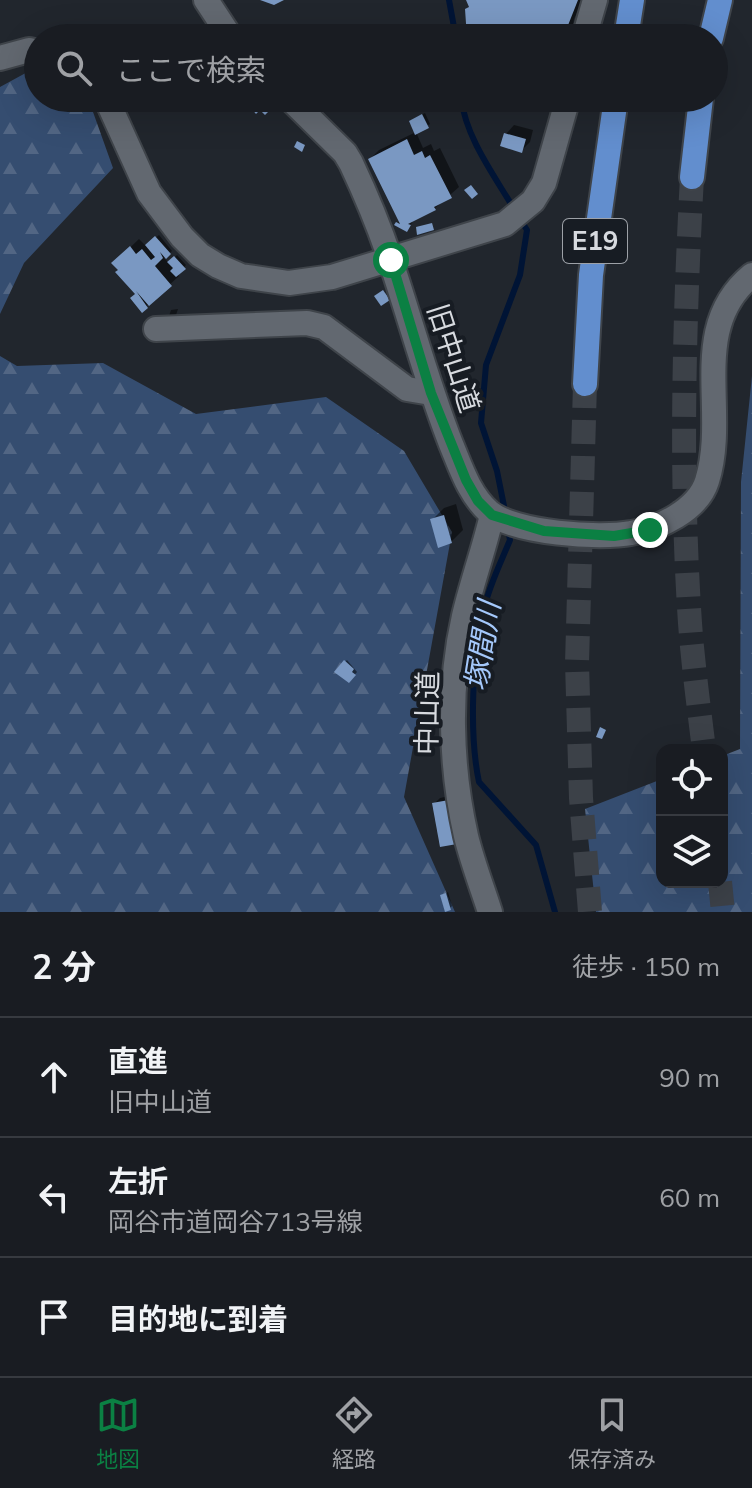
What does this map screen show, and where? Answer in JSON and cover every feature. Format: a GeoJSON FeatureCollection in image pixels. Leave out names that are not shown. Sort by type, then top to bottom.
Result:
{"type":"FeatureCollection","features":[{"type":"Feature","properties":{"kind":"highway"},"geometry":{"type":"LineString","coordinates":[[628,24],[632,0]]}},
{"type":"Feature","properties":{"kind":"highway"},"geometry":{"type":"LineString","coordinates":[[710,24],[713,0]]}},
{"type":"Feature","properties":{"kind":"highway"},"geometry":{"type":"LineString","coordinates":[[713,24],[720,0]]}},
{"type":"Feature","properties":{"kind":"highway","name":"E19"},"geometry":{"type":"LineString","coordinates":[[585,384],[591,275],[614,112]]}},
{"type":"Feature","properties":{"kind":"highway"},"geometry":{"type":"LineString","coordinates":[[692,177],[699,112]]}},
{"type":"Feature","properties":{"kind":"street"},"geometry":{"type":"LineString","coordinates":[[206,0],[222,24]]}},
{"type":"Feature","properties":{"kind":"street"},"geometry":{"type":"LineString","coordinates":[[588,24],[595,0]]}},
{"type":"Feature","properties":{"kind":"street"},"geometry":{"type":"LineString","coordinates":[[0,58],[24,51]]}},
{"type":"Feature","properties":{"kind":"street"},"geometry":{"type":"LineString","coordinates":[[112,112],[149,193],[164,216],[200,255],[241,276],[289,283],[332,277],[391,260],[514,217],[544,183],[564,112]]}},
{"type":"Feature","properties":{"kind":"street","name":"旧中山道"},"geometry":{"type":"LineString","coordinates":[[303,112],[345,153],[351,163],[391,260],[431,393],[466,480],[478,501],[493,515]]}},
{"type":"Feature","properties":{"kind":"street"},"geometry":{"type":"LineString","coordinates":[[493,515],[544,531],[614,536],[650,530],[674,519],[706,486],[715,435],[713,355],[719,322],[728,301],[752,275]]}},
{"type":"Feature","properties":{"kind":"street"},"geometry":{"type":"LineString","coordinates":[[156,329],[307,323],[324,327],[407,389],[431,393]]}},
{"type":"Feature","properties":{"kind":"street","name":"中山道"},"geometry":{"type":"LineString","coordinates":[[490,912],[467,840],[460,805],[453,729],[455,675],[464,616],[493,515]]}},
{"type":"Feature","properties":{"kind":"green space"},"geometry":{"type":"Polygon","coordinates":[[[24,74],[24,112],[93,112],[113,168],[24,263],[0,314],[0,87],[24,74]]]}},
{"type":"Feature","properties":{"kind":"green space"},"geometry":{"type":"Polygon","coordinates":[[[0,356],[17,366],[103,363],[196,414],[326,397],[404,451],[452,532],[404,797],[455,912],[0,912],[0,356]]]}},
{"type":"Feature","properties":{"kind":"green space"},"geometry":{"type":"Polygon","coordinates":[[[752,376],[752,912],[596,912],[585,809],[656,781],[656,888],[728,888],[728,754],[740,749],[741,482],[752,376]]]}},
{"type":"Feature","properties":{"kind":"building"},"geometry":{"type":"Polygon","coordinates":[[[260,0],[284,0],[274,5],[260,0]]]}},
{"type":"Feature","properties":{"kind":"building"},"geometry":{"type":"Polygon","coordinates":[[[466,0],[578,0],[569,24],[466,24],[465,9],[469,7],[466,0]]]}},
{"type":"Feature","properties":{"kind":"building"},"geometry":{"type":"Polygon","coordinates":[[[422,114],[429,128],[415,135],[409,121],[422,114]]]}},
{"type":"Feature","properties":{"kind":"building"},"geometry":{"type":"Polygon","coordinates":[[[504,133],[526,139],[522,153],[500,146],[504,133]]]}},
{"type":"Feature","properties":{"kind":"building"},"geometry":{"type":"Polygon","coordinates":[[[407,139],[414,155],[422,151],[425,158],[430,155],[452,198],[408,224],[411,225],[407,232],[394,225],[396,222],[400,224],[368,159],[407,139]]]}},
{"type":"Feature","properties":{"kind":"building"},"geometry":{"type":"Polygon","coordinates":[[[297,141],[305,145],[302,152],[294,147],[297,141]]]}},
{"type":"Feature","properties":{"kind":"building"},"geometry":{"type":"Polygon","coordinates":[[[471,185],[478,194],[472,199],[464,190],[471,185]]]}},
{"type":"Feature","properties":{"kind":"building"},"geometry":{"type":"Polygon","coordinates":[[[432,223],[434,230],[417,235],[416,227],[432,223]]]}},
{"type":"Feature","properties":{"kind":"building"},"geometry":{"type":"Polygon","coordinates":[[[155,236],[171,254],[166,259],[160,252],[163,258],[155,266],[172,286],[149,306],[136,291],[148,308],[142,313],[130,298],[135,294],[111,263],[130,246],[136,254],[142,249],[151,260],[155,257],[145,245],[155,236]]]}},
{"type":"Feature","properties":{"kind":"building"},"geometry":{"type":"Polygon","coordinates":[[[174,256],[186,269],[176,277],[167,262],[174,256]]]}},
{"type":"Feature","properties":{"kind":"building"},"geometry":{"type":"Polygon","coordinates":[[[383,290],[390,300],[381,306],[374,296],[383,290]]]}},
{"type":"Feature","properties":{"kind":"building"},"geometry":{"type":"Polygon","coordinates":[[[444,515],[452,543],[438,548],[430,519],[444,515]]]}},
{"type":"Feature","properties":{"kind":"building"},"geometry":{"type":"Polygon","coordinates":[[[344,660],[356,675],[349,683],[334,672],[344,660]]]}},
{"type":"Feature","properties":{"kind":"building"},"geometry":{"type":"Polygon","coordinates":[[[600,727],[606,730],[602,739],[596,737],[600,727]]]}},
{"type":"Feature","properties":{"kind":"building"},"geometry":{"type":"Polygon","coordinates":[[[449,800],[457,844],[440,847],[432,803],[449,800]]]}},
{"type":"Feature","properties":{"kind":"building"},"geometry":{"type":"Polygon","coordinates":[[[446,893],[451,910],[445,912],[440,895],[446,893]]]}},
{"type":"Feature","properties":{"kind":"waterway","name":"塚間川"},"geometry":{"type":"LineString","coordinates":[[449,0],[453,24]]}},
{"type":"Feature","properties":{"kind":"waterway","name":"塚間川"},"geometry":{"type":"LineString","coordinates":[[464,112],[475,142],[514,209]]}},
{"type":"Feature","properties":{"kind":"waterway","name":"塚間川"},"geometry":{"type":"LineString","coordinates":[[505,511],[497,471],[481,423],[486,365],[520,275],[527,230],[520,219]]}},
{"type":"Feature","properties":{"kind":"waterway","name":"塚間川"},"geometry":{"type":"LineString","coordinates":[[508,530],[510,540],[486,600],[477,649],[473,696],[476,763],[479,782],[536,845],[555,912]]}},
{"type":"Feature","properties":{"kind":"tunnel"},"geometry":{"type":"LineString","coordinates":[[692,177],[685,344],[685,512],[691,639],[703,744]]}},
{"type":"Feature","properties":{"kind":"tunnel"},"geometry":{"type":"LineString","coordinates":[[585,384],[577,663],[581,798],[590,912]]}},
{"type":"Feature","properties":{"kind":"tunnel"},"geometry":{"type":"LineString","coordinates":[[721,888],[723,912]]}},
{"type":"Feature","properties":{"kind":"route"},"geometry":{"type":"LineString","coordinates":[[391,260],[431,393],[466,480],[478,501],[492,515],[544,531],[614,536],[650,530]]}}]}
